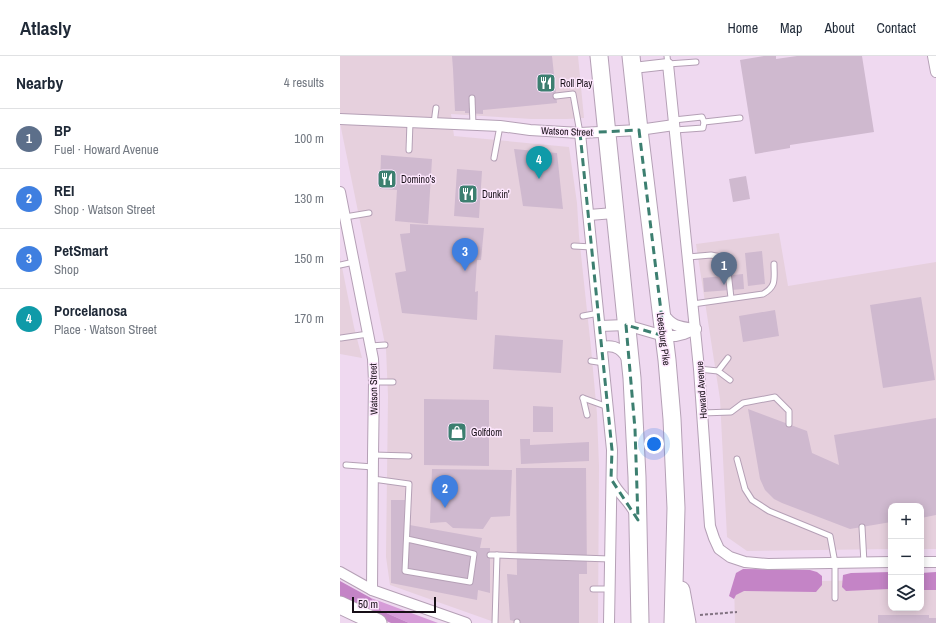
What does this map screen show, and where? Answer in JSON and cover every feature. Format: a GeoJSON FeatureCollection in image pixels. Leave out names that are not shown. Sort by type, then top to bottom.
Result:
{"type":"FeatureCollection","features":[{"type":"Feature","properties":{"kind":"highway"},"geometry":{"type":"LineString","coordinates":[[598,56],[631,367],[636,443],[640,623]]}},
{"type":"Feature","properties":{"kind":"highway","name":"Leesburg Pike"},"geometry":{"type":"LineString","coordinates":[[632,62],[664,336],[672,418],[676,508],[673,623]]}},
{"type":"Feature","properties":{"kind":"highway"},"geometry":{"type":"LineString","coordinates":[[675,555],[683,604],[693,619]]}},
{"type":"Feature","properties":{"kind":"highway"},"geometry":{"type":"LineString","coordinates":[[340,605],[378,623]]}},
{"type":"Feature","properties":{"kind":"street"},"geometry":{"type":"LineString","coordinates":[[632,62],[668,60]]}},
{"type":"Feature","properties":{"kind":"street","name":"Howard Avenue"},"geometry":{"type":"LineString","coordinates":[[668,60],[700,369],[710,526],[714,538],[719,549],[730,557],[745,562],[768,564],[888,562]]}},
{"type":"Feature","properties":{"kind":"street","name":"Watson Street"},"geometry":{"type":"LineString","coordinates":[[340,119],[500,126],[530,130],[580,133],[639,130],[674,125]]}},
{"type":"Feature","properties":{"kind":"street"},"geometry":{"type":"LineString","coordinates":[[580,133],[612,450],[609,623]]}},
{"type":"Feature","properties":{"kind":"street","name":"Watson Street"},"geometry":{"type":"LineString","coordinates":[[340,192],[342,217],[354,262],[373,359],[372,590]]}},
{"type":"Feature","properties":{"kind":"street"},"geometry":{"type":"LineString","coordinates":[[589,215],[614,213]]}},
{"type":"Feature","properties":{"kind":"street"},"geometry":{"type":"LineString","coordinates":[[660,310],[670,322],[676,325],[696,328]]}},
{"type":"Feature","properties":{"kind":"street"},"geometry":{"type":"LineString","coordinates":[[600,326],[626,325],[664,336],[684,334],[696,328]]}},
{"type":"Feature","properties":{"kind":"street"},"geometry":{"type":"LineString","coordinates":[[602,347],[610,346],[618,348],[631,367]]}},
{"type":"Feature","properties":{"kind":"street"},"geometry":{"type":"LineString","coordinates":[[611,479],[619,493],[630,505],[638,520]]}},
{"type":"Feature","properties":{"kind":"street"},"geometry":{"type":"LineString","coordinates":[[924,562],[936,562]]}},
{"type":"Feature","properties":{"kind":"street"},"geometry":{"type":"LineString","coordinates":[[340,572],[372,590],[466,623]]}},
{"type":"Feature","properties":{"kind":"lane"},"geometry":{"type":"LineString","coordinates":[[668,60],[696,62]]}},
{"type":"Feature","properties":{"kind":"lane"},"geometry":{"type":"LineString","coordinates":[[556,96],[572,94],[580,133]]}},
{"type":"Feature","properties":{"kind":"lane"},"geometry":{"type":"LineString","coordinates":[[472,98],[473,125]]}},
{"type":"Feature","properties":{"kind":"lane"},"geometry":{"type":"LineString","coordinates":[[434,123],[436,108]]}},
{"type":"Feature","properties":{"kind":"lane"},"geometry":{"type":"LineString","coordinates":[[674,125],[702,117],[703,125]]}},
{"type":"Feature","properties":{"kind":"lane"},"geometry":{"type":"LineString","coordinates":[[674,125],[703,125],[740,118]]}},
{"type":"Feature","properties":{"kind":"lane"},"geometry":{"type":"LineString","coordinates":[[409,150],[410,122]]}},
{"type":"Feature","properties":{"kind":"lane"},"geometry":{"type":"LineString","coordinates":[[494,158],[500,126]]}},
{"type":"Feature","properties":{"kind":"lane"},"geometry":{"type":"LineString","coordinates":[[342,217],[369,213]]}},
{"type":"Feature","properties":{"kind":"lane"},"geometry":{"type":"LineString","coordinates":[[574,246],[592,247]]}},
{"type":"Feature","properties":{"kind":"lane"},"geometry":{"type":"LineString","coordinates":[[688,257],[711,255],[721,257],[727,263],[731,298]]}},
{"type":"Feature","properties":{"kind":"lane"},"geometry":{"type":"LineString","coordinates":[[340,266],[354,262]]}},
{"type":"Feature","properties":{"kind":"lane"},"geometry":{"type":"LineString","coordinates":[[693,304],[763,294],[770,290],[774,283],[774,264]]}},
{"type":"Feature","properties":{"kind":"lane"},"geometry":{"type":"LineString","coordinates":[[583,316],[599,313]]}},
{"type":"Feature","properties":{"kind":"lane"},"geometry":{"type":"LineString","coordinates":[[341,338],[368,334]]}},
{"type":"Feature","properties":{"kind":"lane"},"geometry":{"type":"LineString","coordinates":[[370,346],[385,345]]}},
{"type":"Feature","properties":{"kind":"lane"},"geometry":{"type":"LineString","coordinates":[[718,371],[728,358]]}},
{"type":"Feature","properties":{"kind":"lane"},"geometry":{"type":"LineString","coordinates":[[591,361],[604,363]]}},
{"type":"Feature","properties":{"kind":"lane"},"geometry":{"type":"LineString","coordinates":[[700,369],[718,371],[730,380]]}},
{"type":"Feature","properties":{"kind":"lane"},"geometry":{"type":"LineString","coordinates":[[374,382],[393,382]]}},
{"type":"Feature","properties":{"kind":"lane"},"geometry":{"type":"LineString","coordinates":[[702,413],[731,412],[743,403],[775,397],[789,411],[789,424]]}},
{"type":"Feature","properties":{"kind":"lane"},"geometry":{"type":"LineString","coordinates":[[587,415],[583,398],[608,407]]}},
{"type":"Feature","properties":{"kind":"lane"},"geometry":{"type":"LineString","coordinates":[[373,455],[409,456]]}},
{"type":"Feature","properties":{"kind":"lane"},"geometry":{"type":"LineString","coordinates":[[737,459],[745,489],[752,500],[769,511],[830,536],[835,563],[835,598]]}},
{"type":"Feature","properties":{"kind":"lane"},"geometry":{"type":"LineString","coordinates":[[346,465],[373,467]]}},
{"type":"Feature","properties":{"kind":"lane"},"geometry":{"type":"LineString","coordinates":[[372,479],[409,484],[407,539],[406,571],[470,582],[474,554],[407,539]]}},
{"type":"Feature","properties":{"kind":"lane"},"geometry":{"type":"LineString","coordinates":[[862,527],[864,563]]}},
{"type":"Feature","properties":{"kind":"lane"},"geometry":{"type":"LineString","coordinates":[[490,555],[610,559]]}},
{"type":"Feature","properties":{"kind":"lane"},"geometry":{"type":"LineString","coordinates":[[495,623],[497,555]]}},
{"type":"Feature","properties":{"kind":"lane"},"geometry":{"type":"LineString","coordinates":[[593,589],[610,589]]}},
{"type":"Feature","properties":{"kind":"path"},"geometry":{"type":"LineString","coordinates":[[693,619],[737,612]]}},
{"type":"Feature","properties":{"kind":"highlighted area"},"geometry":{"type":"Polygon","coordinates":[[[639,130],[664,336],[626,325],[635,429],[638,520],[611,479],[612,450],[580,133],[639,130]]]}},
{"type":"Feature","properties":{"kind":"shaded area"},"geometry":{"type":"Polygon","coordinates":[[[340,56],[578,56],[584,118],[531,119],[451,114],[454,136],[569,147],[577,203],[597,414],[599,466],[598,623],[497,623],[390,585],[386,557],[388,396],[386,349],[340,123],[340,56]]]}},
{"type":"Feature","properties":{"kind":"shaded area"},"geometry":{"type":"Polygon","coordinates":[[[779,233],[788,286],[936,262],[936,549],[924,549],[924,503],[888,503],[888,549],[747,551],[727,537],[720,399],[696,244],[779,233]]]}},
{"type":"Feature","properties":{"kind":"shaded area"},"geometry":{"type":"Polygon","coordinates":[[[340,257],[354,327],[362,358],[340,354],[340,257]]]}},
{"type":"Feature","properties":{"kind":"shaded area"},"geometry":{"type":"Polygon","coordinates":[[[743,569],[810,570],[817,572],[822,576],[822,585],[816,592],[744,591],[736,595],[734,599],[729,596],[736,573],[743,569]]]}},
{"type":"Feature","properties":{"kind":"shaded area"},"geometry":{"type":"Polygon","coordinates":[[[888,572],[888,589],[846,591],[842,587],[843,575],[851,573],[888,572]]]}},
{"type":"Feature","properties":{"kind":"shaded area"},"geometry":{"type":"Polygon","coordinates":[[[936,572],[936,590],[924,590],[924,573],[936,572]]]}},
{"type":"Feature","properties":{"kind":"shaded area"},"geometry":{"type":"Polygon","coordinates":[[[936,579],[936,623],[735,623],[734,582],[888,580],[888,611],[924,611],[924,580],[936,579]]]}},
{"type":"Feature","properties":{"kind":"shaded area"},"geometry":{"type":"Polygon","coordinates":[[[340,581],[371,598],[382,611],[409,623],[391,623],[340,600],[340,581]]]}},
{"type":"Feature","properties":{"kind":"shaded area"},"geometry":{"type":"Polygon","coordinates":[[[371,598],[438,623],[409,623],[382,611],[371,598]]]}},
{"type":"Feature","properties":{"kind":"building"},"geometry":{"type":"Polygon","coordinates":[[[452,56],[552,56],[557,103],[483,110],[483,114],[455,111],[452,56]]]}},
{"type":"Feature","properties":{"kind":"building"},"geometry":{"type":"Polygon","coordinates":[[[764,56],[776,56],[776,59],[797,56],[862,56],[874,132],[790,145],[790,148],[755,154],[740,60],[764,56]]]}},
{"type":"Feature","properties":{"kind":"building"},"geometry":{"type":"Polygon","coordinates":[[[514,149],[557,153],[563,209],[523,206],[514,149]]]}},
{"type":"Feature","properties":{"kind":"building"},"geometry":{"type":"Polygon","coordinates":[[[381,155],[432,159],[428,224],[395,221],[397,190],[380,189],[381,155]]]}},
{"type":"Feature","properties":{"kind":"building","name":"Dunkin'"},"geometry":{"type":"Polygon","coordinates":[[[457,169],[482,171],[479,218],[454,216],[457,169]]]}},
{"type":"Feature","properties":{"kind":"building"},"geometry":{"type":"Polygon","coordinates":[[[746,176],[750,199],[733,202],[729,179],[746,176]]]}},
{"type":"Feature","properties":{"kind":"building"},"geometry":{"type":"Polygon","coordinates":[[[410,224],[484,228],[481,260],[477,260],[475,292],[478,291],[477,320],[402,313],[395,273],[406,271],[400,234],[410,233],[410,224]]]}},
{"type":"Feature","properties":{"kind":"building"},"geometry":{"type":"Polygon","coordinates":[[[762,251],[765,284],[748,286],[745,253],[762,251]]]}},
{"type":"Feature","properties":{"kind":"building"},"geometry":{"type":"Polygon","coordinates":[[[743,274],[744,289],[704,292],[703,278],[743,274]]]}},
{"type":"Feature","properties":{"kind":"building"},"geometry":{"type":"Polygon","coordinates":[[[921,297],[935,380],[883,388],[870,305],[921,297]]]}},
{"type":"Feature","properties":{"kind":"building"},"geometry":{"type":"Polygon","coordinates":[[[775,310],[779,336],[743,342],[739,316],[775,310]]]}},
{"type":"Feature","properties":{"kind":"building"},"geometry":{"type":"Polygon","coordinates":[[[495,335],[563,340],[561,373],[493,369],[495,335]]]}},
{"type":"Feature","properties":{"kind":"building","name":"Golfdom"},"geometry":{"type":"Polygon","coordinates":[[[424,399],[489,400],[489,466],[424,465],[424,399]]]}},
{"type":"Feature","properties":{"kind":"building"},"geometry":{"type":"Polygon","coordinates":[[[533,406],[553,407],[553,432],[533,432],[533,406]]]}},
{"type":"Feature","properties":{"kind":"building"},"geometry":{"type":"Polygon","coordinates":[[[748,409],[807,431],[812,453],[839,465],[834,435],[936,418],[936,515],[924,517],[924,503],[888,503],[888,523],[850,529],[774,499],[765,490],[760,479],[748,409]]]}},
{"type":"Feature","properties":{"kind":"building"},"geometry":{"type":"Polygon","coordinates":[[[520,439],[530,439],[530,445],[589,442],[589,461],[521,464],[520,439]]]}},
{"type":"Feature","properties":{"kind":"building"},"geometry":{"type":"Polygon","coordinates":[[[516,468],[586,468],[587,574],[579,574],[579,623],[520,623],[510,620],[507,574],[517,575],[516,468]]]}},
{"type":"Feature","properties":{"kind":"building"},"geometry":{"type":"Polygon","coordinates":[[[432,469],[512,470],[510,516],[491,517],[483,529],[453,528],[446,522],[430,523],[432,469]]]}},
{"type":"Feature","properties":{"kind":"building"},"geometry":{"type":"Polygon","coordinates":[[[391,500],[405,500],[404,524],[482,538],[480,548],[490,548],[490,593],[478,590],[477,600],[391,583],[391,500]]]}},
{"type":"Feature","properties":{"kind":"building"},"geometry":{"type":"Polygon","coordinates":[[[878,615],[929,615],[929,618],[936,618],[936,623],[878,623],[878,615]]]}},
{"type":"Feature","properties":{"kind":"place","name":"Roll Play"},"geometry":{"type":"Point","coordinates":[546,83]}},
{"type":"Feature","properties":{"kind":"place","name":"Domino's"},"geometry":{"type":"Point","coordinates":[387,179]}},
{"type":"Feature","properties":{"kind":"place","name":"Porcelanosa"},"geometry":{"type":"Point","coordinates":[539,179]}},
{"type":"Feature","properties":{"kind":"place","name":"Dunkin'"},"geometry":{"type":"Point","coordinates":[468,194]}},
{"type":"Feature","properties":{"kind":"place","name":"PetSmart"},"geometry":{"type":"Point","coordinates":[465,271]}},
{"type":"Feature","properties":{"kind":"place","name":"BP"},"geometry":{"type":"Point","coordinates":[724,285]}},
{"type":"Feature","properties":{"kind":"place","name":"Golfdom"},"geometry":{"type":"Point","coordinates":[457,432]}},
{"type":"Feature","properties":{"kind":"place","name":"REI"},"geometry":{"type":"Point","coordinates":[445,508]}}]}
